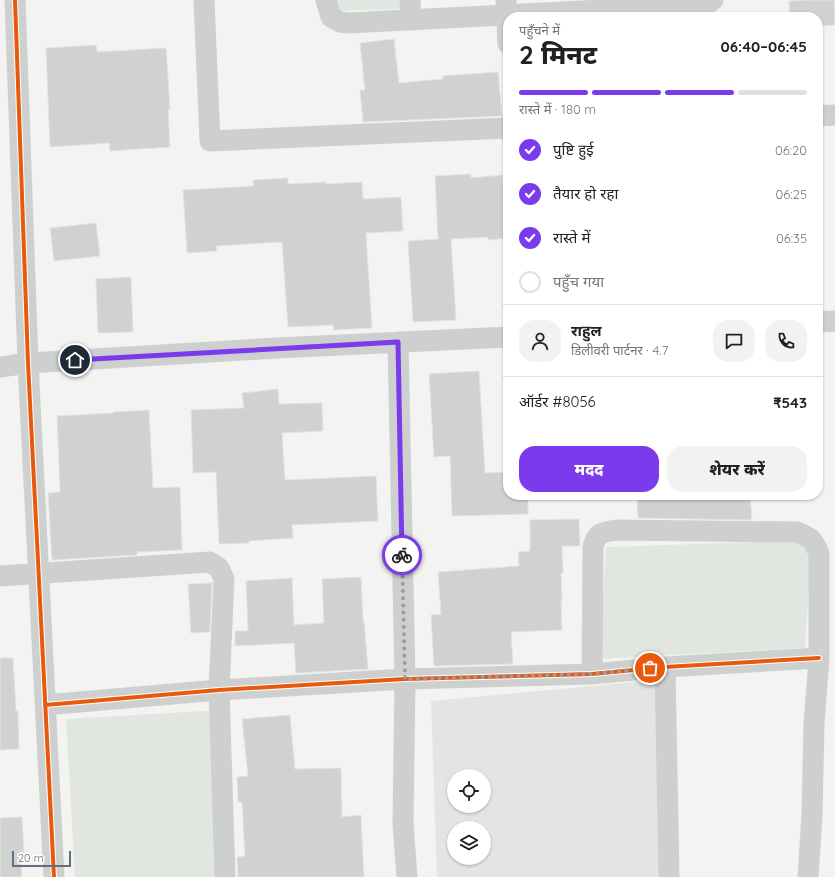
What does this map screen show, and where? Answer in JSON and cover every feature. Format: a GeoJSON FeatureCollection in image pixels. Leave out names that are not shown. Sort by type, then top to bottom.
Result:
{"type":"FeatureCollection","features":[{"type":"Feature","properties":{"kind":"street"},"geometry":{"type":"LineString","coordinates":[[15,0],[28,363],[54,877]]}},
{"type":"Feature","properties":{"kind":"street"},"geometry":{"type":"LineString","coordinates":[[204,0],[210,141],[503,128]]}},
{"type":"Feature","properties":{"kind":"street"},"geometry":{"type":"LineString","coordinates":[[326,0],[331,17],[340,22],[348,23],[411,10],[609,5],[698,5],[713,0]]}},
{"type":"Feature","properties":{"kind":"street"},"geometry":{"type":"LineString","coordinates":[[823,116],[835,115]]}},
{"type":"Feature","properties":{"kind":"street"},"geometry":{"type":"LineString","coordinates":[[823,322],[835,321]]}},
{"type":"Feature","properties":{"kind":"street"},"geometry":{"type":"LineString","coordinates":[[0,367],[28,363],[503,337]]}},
{"type":"Feature","properties":{"kind":"street"},"geometry":{"type":"LineString","coordinates":[[398,342],[405,679],[404,824],[407,877]]}},
{"type":"Feature","properties":{"kind":"street"},"geometry":{"type":"LineString","coordinates":[[592,674],[594,547],[596,537],[603,532],[616,530],[796,532],[808,536],[816,545],[820,554],[819,658],[814,724],[812,815],[808,877]]}},
{"type":"Feature","properties":{"kind":"street"},"geometry":{"type":"LineString","coordinates":[[0,576],[210,562],[220,568],[224,579],[219,690],[225,877]]}},
{"type":"Feature","properties":{"kind":"street"},"geometry":{"type":"LineString","coordinates":[[45,705],[219,690],[405,679],[592,674],[665,667],[819,658]]}},
{"type":"Feature","properties":{"kind":"street"},"geometry":{"type":"LineString","coordinates":[[665,667],[669,877]]}},
{"type":"Feature","properties":{"kind":"shaded area"},"geometry":{"type":"Polygon","coordinates":[[[335,0],[403,0],[403,9],[335,11],[335,0]]]}},
{"type":"Feature","properties":{"kind":"shaded area"},"geometry":{"type":"Polygon","coordinates":[[[812,540],[805,648],[599,659],[606,547],[812,540]]]}},
{"type":"Feature","properties":{"kind":"shaded area"},"geometry":{"type":"Polygon","coordinates":[[[668,679],[669,877],[437,877],[431,701],[668,679]]]}},
{"type":"Feature","properties":{"kind":"shaded area"},"geometry":{"type":"Polygon","coordinates":[[[220,710],[226,877],[75,877],[66,719],[220,710]]]}},
{"type":"Feature","properties":{"kind":"building"},"geometry":{"type":"Polygon","coordinates":[[[834,0],[835,25],[823,26],[823,12],[790,12],[789,1],[834,0]]]}},
{"type":"Feature","properties":{"kind":"building"},"geometry":{"type":"Polygon","coordinates":[[[394,39],[399,83],[443,79],[443,76],[498,72],[502,116],[363,122],[360,90],[365,90],[360,43],[394,39]]]}},
{"type":"Feature","properties":{"kind":"building"},"geometry":{"type":"Polygon","coordinates":[[[96,45],[97,52],[166,48],[170,109],[168,110],[170,147],[110,151],[109,143],[50,147],[46,48],[96,45]]]}},
{"type":"Feature","properties":{"kind":"building"},"geometry":{"type":"Polygon","coordinates":[[[471,174],[471,178],[502,175],[503,238],[488,240],[488,237],[451,239],[456,320],[413,322],[408,241],[438,239],[435,176],[471,174]]]}},
{"type":"Feature","properties":{"kind":"building"},"geometry":{"type":"Polygon","coordinates":[[[288,178],[288,184],[362,182],[363,199],[401,197],[403,231],[366,233],[372,328],[334,330],[333,325],[288,327],[282,242],[216,246],[217,251],[187,253],[183,190],[254,186],[253,180],[288,178]]]}},
{"type":"Feature","properties":{"kind":"building"},"geometry":{"type":"Polygon","coordinates":[[[96,223],[100,256],[54,261],[50,228],[96,223]]]}},
{"type":"Feature","properties":{"kind":"building"},"geometry":{"type":"Polygon","coordinates":[[[131,277],[133,332],[98,333],[96,279],[131,277]]]}},
{"type":"Feature","properties":{"kind":"building"},"geometry":{"type":"Polygon","coordinates":[[[479,371],[485,473],[503,472],[503,500],[528,500],[528,514],[452,516],[450,456],[434,457],[429,374],[479,371]]]}},
{"type":"Feature","properties":{"kind":"building"},"geometry":{"type":"Polygon","coordinates":[[[278,389],[279,404],[322,403],[323,431],[282,433],[285,480],[376,476],[378,521],[292,525],[293,538],[249,541],[249,543],[219,544],[216,472],[193,473],[191,410],[244,408],[242,393],[278,389]]]}},
{"type":"Feature","properties":{"kind":"building"},"geometry":{"type":"Polygon","coordinates":[[[149,410],[153,488],[180,487],[182,550],[137,552],[137,555],[52,560],[48,493],[60,492],[57,416],[149,410]]]}},
{"type":"Feature","properties":{"kind":"building"},"geometry":{"type":"Polygon","coordinates":[[[637,500],[750,500],[752,520],[638,518],[637,500]]]}},
{"type":"Feature","properties":{"kind":"building"},"geometry":{"type":"Polygon","coordinates":[[[579,519],[580,546],[562,546],[562,630],[511,632],[513,664],[434,666],[431,615],[441,614],[438,572],[519,566],[518,552],[530,551],[530,520],[579,519]]]}},
{"type":"Feature","properties":{"kind":"building"},"geometry":{"type":"Polygon","coordinates":[[[361,577],[363,621],[368,669],[296,673],[294,643],[235,646],[235,631],[248,631],[246,581],[292,578],[294,625],[324,623],[322,579],[361,577]]]}},
{"type":"Feature","properties":{"kind":"building"},"geometry":{"type":"Polygon","coordinates":[[[212,583],[210,632],[191,633],[188,584],[212,583]]]}},
{"type":"Feature","properties":{"kind":"building"},"geometry":{"type":"Polygon","coordinates":[[[0,658],[13,658],[16,711],[18,711],[19,749],[0,750],[0,658]]]}},
{"type":"Feature","properties":{"kind":"building"},"geometry":{"type":"Polygon","coordinates":[[[290,715],[295,769],[341,768],[342,817],[361,815],[364,877],[238,877],[237,857],[245,856],[242,802],[238,802],[237,777],[248,776],[242,719],[290,715]]]}},
{"type":"Feature","properties":{"kind":"building"},"geometry":{"type":"Polygon","coordinates":[[[22,817],[24,852],[20,852],[22,877],[0,877],[0,818],[22,817]]]}},
{"type":"Feature","properties":{"kind":"cycle path"},"geometry":{"type":"LineString","coordinates":[[15,0],[28,363],[54,877]]}},
{"type":"Feature","properties":{"kind":"cycle path"},"geometry":{"type":"LineString","coordinates":[[45,705],[219,690],[405,679],[592,674],[665,667],[819,658]]}},
{"type":"Feature","properties":{"kind":"way so far"},"geometry":{"type":"LineString","coordinates":[[402,555],[405,679],[592,674],[650,668]]}},
{"type":"Feature","properties":{"kind":"route"},"geometry":{"type":"LineString","coordinates":[[75,360],[398,342],[402,555]]}}]}
